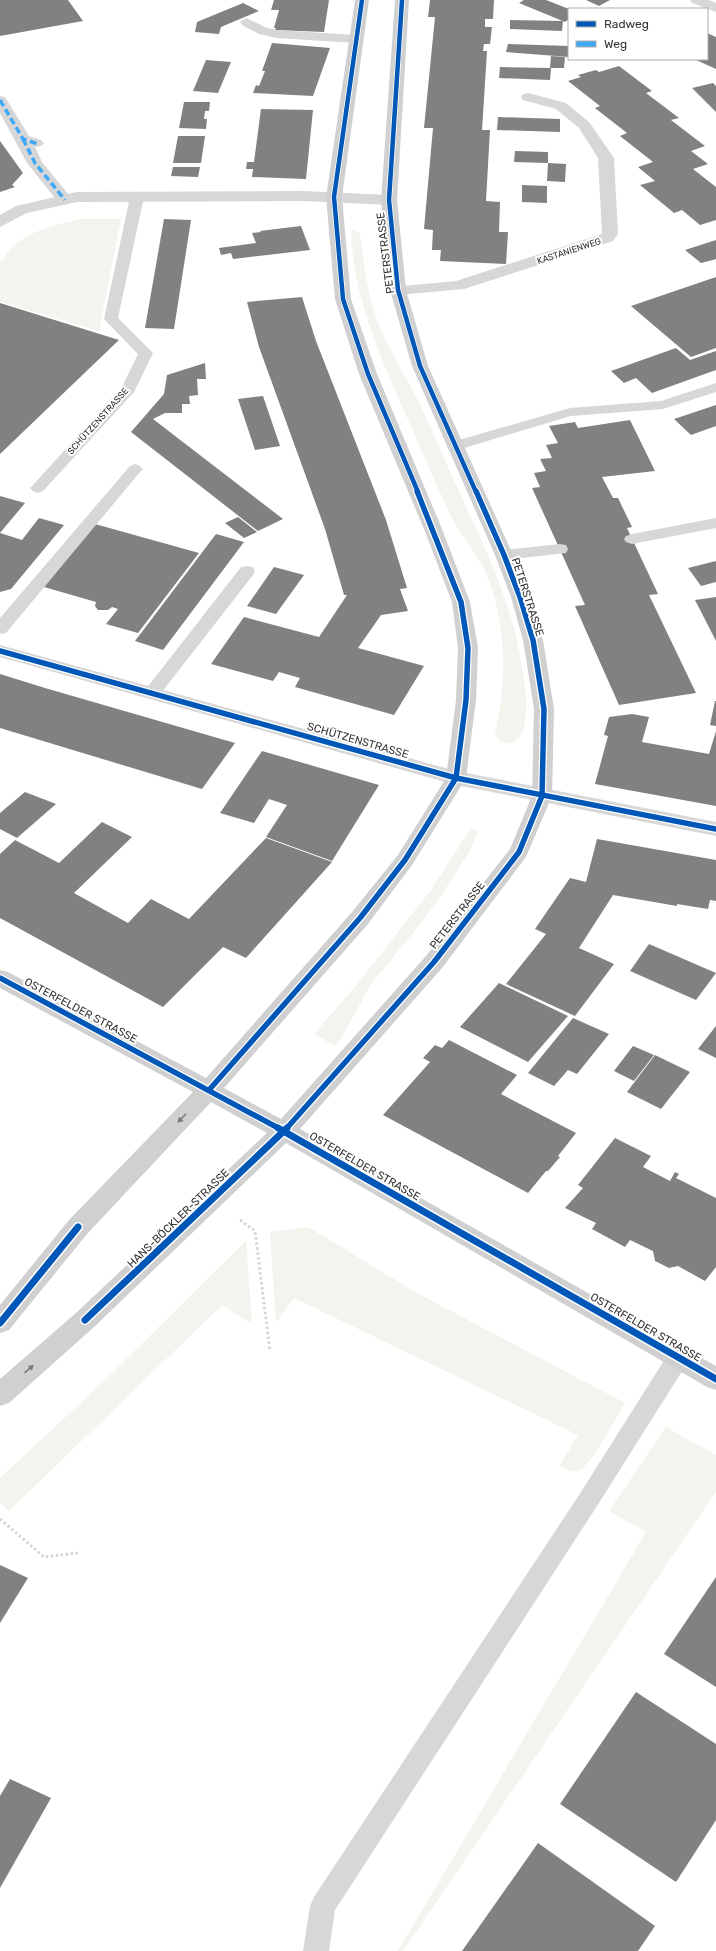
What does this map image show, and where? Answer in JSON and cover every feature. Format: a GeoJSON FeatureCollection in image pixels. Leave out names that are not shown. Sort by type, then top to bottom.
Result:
{"type":"FeatureCollection","features":[{"type":"Feature","properties":{"kind":"main road"},"geometry":{"type":"LineString","coordinates":[[0,1324],[78,1227],[209,1090],[365,912],[405,860],[456,778],[466,700],[468,648],[461,602],[368,374],[343,299],[334,198],[362,0]]}},
{"type":"Feature","properties":{"kind":"main road","name":"PETERSTRASSE"},"geometry":{"type":"LineString","coordinates":[[284,1130],[434,962],[519,852],[542,796],[544,724],[533,640],[520,597],[504,555],[454,446],[420,366],[398,290],[389,200],[402,0]]}},
{"type":"Feature","properties":{"kind":"main road","name":"OSTERFELDER STRASSE"},"geometry":{"type":"LineString","coordinates":[[0,978],[284,1130],[716,1379]]}},
{"type":"Feature","properties":{"kind":"main road","name":"HANS-BÖCKLER-STRASSE"},"geometry":{"type":"LineString","coordinates":[[0,1395],[85,1320],[284,1130]]}},
{"type":"Feature","properties":{"kind":"street"},"geometry":{"type":"LineString","coordinates":[[697,0],[716,8]]}},
{"type":"Feature","properties":{"kind":"street","name":"KASTANIENWEG"},"geometry":{"type":"LineString","coordinates":[[398,290],[458,286],[607,238],[610,234],[606,158],[584,125],[561,106],[528,97]]}},
{"type":"Feature","properties":{"kind":"street"},"geometry":{"type":"LineString","coordinates":[[0,100],[35,163],[66,200]]}},
{"type":"Feature","properties":{"kind":"street"},"geometry":{"type":"LineString","coordinates":[[23,139],[38,144]]}},
{"type":"Feature","properties":{"kind":"street"},"geometry":{"type":"LineString","coordinates":[[0,222],[22,209],[77,197],[334,198],[389,200]]}},
{"type":"Feature","properties":{"kind":"street","name":"SCHÜTZENSTRASSE"},"geometry":{"type":"LineString","coordinates":[[0,651],[456,778],[716,829]]}},
{"type":"Feature","properties":{"kind":"lane"},"geometry":{"type":"LineString","coordinates":[[246,22],[263,31],[276,34],[356,39]]}},
{"type":"Feature","properties":{"kind":"lane","name":"SCHÜTZENSTRASSE"},"geometry":{"type":"LineString","coordinates":[[38,488],[129,389],[146,353],[111,319],[137,197]]}},
{"type":"Feature","properties":{"kind":"lane"},"geometry":{"type":"LineString","coordinates":[[454,446],[570,412],[663,405],[716,387]]}},
{"type":"Feature","properties":{"kind":"lane"},"geometry":{"type":"LineString","coordinates":[[0,629],[135,469]]}},
{"type":"Feature","properties":{"kind":"lane"},"geometry":{"type":"LineString","coordinates":[[632,539],[716,523]]}},
{"type":"Feature","properties":{"kind":"lane","name":"PETERSTRASSE"},"geometry":{"type":"LineString","coordinates":[[504,555],[560,549]]}},
{"type":"Feature","properties":{"kind":"lane"},"geometry":{"type":"LineString","coordinates":[[152,693],[247,571]]}},
{"type":"Feature","properties":{"kind":"lane"},"geometry":{"type":"LineString","coordinates":[[316,1951],[323,1906],[678,1358]]}},
{"type":"Feature","properties":{"kind":"path"},"geometry":{"type":"LineString","coordinates":[[212,1200],[255,1231],[270,1351]]}},
{"type":"Feature","properties":{"kind":"path"},"geometry":{"type":"LineString","coordinates":[[0,1519],[44,1556],[78,1553]]}},
{"type":"Feature","properties":{"kind":"shaded area"},"geometry":{"type":"Polygon","coordinates":[[[83,219],[121,219],[99,331],[0,302],[0,260],[3,260],[10,250],[27,236],[38,231],[83,219]]]}},
{"type":"Feature","properties":{"kind":"shaded area"},"geometry":{"type":"Polygon","coordinates":[[[354,230],[360,233],[369,291],[379,325],[421,407],[479,535],[497,577],[512,621],[518,643],[526,701],[525,722],[521,736],[515,742],[500,742],[495,734],[502,694],[503,652],[498,610],[492,590],[481,563],[453,520],[432,476],[378,348],[362,303],[357,279],[351,231],[354,230]]]}},
{"type":"Feature","properties":{"kind":"shaded area"},"geometry":{"type":"Polygon","coordinates":[[[471,828],[478,831],[471,849],[439,899],[371,984],[341,1039],[335,1046],[314,1034],[355,987],[431,890],[471,828]]]}},
{"type":"Feature","properties":{"kind":"shaded area"},"geometry":{"type":"Polygon","coordinates":[[[308,1227],[419,1294],[625,1403],[591,1459],[580,1470],[572,1471],[567,1469],[560,1465],[578,1435],[294,1298],[276,1323],[270,1232],[308,1227]]]}},
{"type":"Feature","properties":{"kind":"shaded area"},"geometry":{"type":"Polygon","coordinates":[[[246,1241],[252,1324],[222,1305],[9,1511],[0,1503],[0,1478],[100,1385],[246,1241]]]}},
{"type":"Feature","properties":{"kind":"shaded area"},"geometry":{"type":"Polygon","coordinates":[[[666,1427],[716,1455],[716,1492],[403,1951],[398,1951],[646,1532],[609,1511],[666,1427]]]}},
{"type":"Feature","properties":{"kind":"building"},"geometry":{"type":"Polygon","coordinates":[[[0,0],[68,0],[83,21],[0,36],[0,0]]]}},
{"type":"Feature","properties":{"kind":"building"},"geometry":{"type":"Polygon","coordinates":[[[274,0],[329,0],[324,32],[275,30],[276,28],[274,28],[279,10],[271,10],[274,0]]]}},
{"type":"Feature","properties":{"kind":"building"},"geometry":{"type":"Polygon","coordinates":[[[430,0],[494,0],[493,19],[485,19],[485,27],[492,27],[490,44],[484,44],[483,51],[487,51],[482,130],[490,130],[486,201],[500,202],[499,232],[508,232],[506,264],[440,261],[441,250],[432,250],[433,230],[424,229],[433,128],[424,128],[435,17],[428,17],[430,0]]]}},
{"type":"Feature","properties":{"kind":"building"},"geometry":{"type":"Polygon","coordinates":[[[524,0],[546,0],[568,9],[568,20],[565,22],[519,3],[524,0]]]}},
{"type":"Feature","properties":{"kind":"building"},"geometry":{"type":"Polygon","coordinates":[[[586,0],[610,0],[599,6],[586,0]]]}},
{"type":"Feature","properties":{"kind":"building"},"geometry":{"type":"Polygon","coordinates":[[[243,3],[259,11],[221,27],[219,34],[195,32],[197,22],[243,3]]]}},
{"type":"Feature","properties":{"kind":"building"},"geometry":{"type":"Polygon","coordinates":[[[510,20],[563,21],[562,31],[510,29],[510,20]]]}},
{"type":"Feature","properties":{"kind":"building"},"geometry":{"type":"Polygon","coordinates":[[[708,33],[716,37],[716,69],[696,60],[708,60],[708,33]]]}},
{"type":"Feature","properties":{"kind":"building"},"geometry":{"type":"Polygon","coordinates":[[[272,43],[330,48],[313,96],[253,93],[256,85],[259,86],[265,71],[262,71],[272,43]]]}},
{"type":"Feature","properties":{"kind":"building"},"geometry":{"type":"Polygon","coordinates":[[[508,44],[568,46],[568,57],[506,52],[508,44]]]}},
{"type":"Feature","properties":{"kind":"building"},"geometry":{"type":"Polygon","coordinates":[[[551,56],[565,57],[564,68],[550,68],[551,56]]]}},
{"type":"Feature","properties":{"kind":"building"},"geometry":{"type":"Polygon","coordinates":[[[206,60],[231,62],[218,93],[193,91],[206,60]]]}},
{"type":"Feature","properties":{"kind":"building"},"geometry":{"type":"Polygon","coordinates":[[[619,66],[652,91],[646,93],[679,118],[671,120],[705,146],[691,151],[708,164],[693,169],[716,187],[716,220],[700,225],[682,210],[674,213],[640,185],[655,181],[638,167],[653,162],[620,136],[627,133],[595,108],[600,106],[568,81],[581,77],[578,75],[596,70],[599,72],[619,66]]]}},
{"type":"Feature","properties":{"kind":"building"},"geometry":{"type":"Polygon","coordinates":[[[500,67],[551,68],[550,80],[499,78],[500,67]]]}},
{"type":"Feature","properties":{"kind":"building"},"geometry":{"type":"Polygon","coordinates":[[[713,83],[716,86],[716,112],[692,88],[713,83]]]}},
{"type":"Feature","properties":{"kind":"building"},"geometry":{"type":"Polygon","coordinates":[[[184,102],[210,102],[209,111],[205,111],[204,119],[207,119],[206,129],[179,128],[184,102]]]}},
{"type":"Feature","properties":{"kind":"building"},"geometry":{"type":"Polygon","coordinates":[[[261,109],[313,110],[306,179],[252,177],[253,169],[246,169],[247,162],[254,162],[261,109]]]}},
{"type":"Feature","properties":{"kind":"building"},"geometry":{"type":"Polygon","coordinates":[[[498,117],[560,119],[560,132],[497,130],[498,117]]]}},
{"type":"Feature","properties":{"kind":"building"},"geometry":{"type":"Polygon","coordinates":[[[178,136],[205,136],[201,163],[173,163],[178,136]]]}},
{"type":"Feature","properties":{"kind":"building"},"geometry":{"type":"Polygon","coordinates":[[[0,141],[23,173],[12,185],[15,187],[0,192],[0,141]]]}},
{"type":"Feature","properties":{"kind":"building"},"geometry":{"type":"Polygon","coordinates":[[[515,151],[548,152],[548,163],[514,162],[515,151]]]}},
{"type":"Feature","properties":{"kind":"building"},"geometry":{"type":"Polygon","coordinates":[[[548,163],[566,164],[565,182],[547,181],[548,163]]]}},
{"type":"Feature","properties":{"kind":"building"},"geometry":{"type":"Polygon","coordinates":[[[173,167],[200,167],[198,177],[171,176],[173,167]]]}},
{"type":"Feature","properties":{"kind":"building"},"geometry":{"type":"Polygon","coordinates":[[[522,185],[547,186],[547,203],[522,202],[522,185]]]}},
{"type":"Feature","properties":{"kind":"building"},"geometry":{"type":"Polygon","coordinates":[[[164,219],[191,220],[174,329],[145,328],[164,219]]]}},
{"type":"Feature","properties":{"kind":"building"},"geometry":{"type":"Polygon","coordinates":[[[301,226],[310,250],[233,259],[231,253],[221,255],[219,248],[256,243],[252,233],[301,226]]]}},
{"type":"Feature","properties":{"kind":"building"},"geometry":{"type":"Polygon","coordinates":[[[716,240],[716,259],[713,260],[701,263],[685,250],[716,240]]]}},
{"type":"Feature","properties":{"kind":"building"},"geometry":{"type":"Polygon","coordinates":[[[716,277],[716,348],[691,357],[631,306],[716,277]]]}},
{"type":"Feature","properties":{"kind":"building"},"geometry":{"type":"Polygon","coordinates":[[[302,297],[316,341],[386,520],[407,588],[400,589],[408,611],[381,615],[358,648],[424,666],[394,715],[295,687],[300,678],[279,672],[273,681],[211,664],[244,617],[319,637],[347,595],[344,595],[325,529],[259,347],[247,302],[302,297]]]}},
{"type":"Feature","properties":{"kind":"building"},"geometry":{"type":"Polygon","coordinates":[[[0,303],[119,340],[0,454],[0,303]]]}},
{"type":"Feature","properties":{"kind":"building"},"geometry":{"type":"Polygon","coordinates":[[[676,348],[690,360],[716,351],[716,370],[652,393],[636,378],[624,383],[611,371],[676,348]]]}},
{"type":"Feature","properties":{"kind":"building"},"geometry":{"type":"Polygon","coordinates":[[[205,363],[206,379],[197,379],[198,395],[189,396],[190,404],[182,404],[182,413],[165,413],[153,419],[283,519],[258,531],[131,432],[164,394],[167,375],[205,363]]]}},
{"type":"Feature","properties":{"kind":"building"},"geometry":{"type":"Polygon","coordinates":[[[263,396],[280,446],[255,450],[238,399],[263,396]]]}},
{"type":"Feature","properties":{"kind":"building"},"geometry":{"type":"Polygon","coordinates":[[[716,405],[716,426],[691,435],[674,419],[716,405]]]}},
{"type":"Feature","properties":{"kind":"building"},"geometry":{"type":"Polygon","coordinates":[[[630,420],[655,471],[602,477],[613,498],[618,498],[632,527],[627,528],[658,594],[649,595],[696,693],[619,705],[575,606],[585,605],[532,488],[540,487],[534,473],[546,471],[540,459],[552,458],[546,445],[558,443],[549,426],[575,422],[578,428],[630,420]]]}},
{"type":"Feature","properties":{"kind":"building"},"geometry":{"type":"Polygon","coordinates":[[[0,496],[25,503],[0,533],[0,496]]]}},
{"type":"Feature","properties":{"kind":"building"},"geometry":{"type":"Polygon","coordinates":[[[238,517],[257,532],[244,538],[225,523],[238,517]]]}},
{"type":"Feature","properties":{"kind":"building"},"geometry":{"type":"Polygon","coordinates":[[[39,518],[64,525],[11,589],[0,592],[0,533],[22,540],[39,518]]]}},
{"type":"Feature","properties":{"kind":"building"},"geometry":{"type":"Polygon","coordinates":[[[95,524],[199,553],[138,633],[106,624],[118,609],[112,607],[108,610],[98,610],[95,606],[96,602],[44,587],[95,524]]]}},
{"type":"Feature","properties":{"kind":"building"},"geometry":{"type":"Polygon","coordinates":[[[216,534],[244,542],[163,650],[135,641],[216,534]]]}},
{"type":"Feature","properties":{"kind":"building"},"geometry":{"type":"Polygon","coordinates":[[[716,561],[716,582],[701,586],[688,568],[716,561]]]}},
{"type":"Feature","properties":{"kind":"building"},"geometry":{"type":"Polygon","coordinates":[[[274,567],[304,575],[276,614],[247,606],[274,567]]]}},
{"type":"Feature","properties":{"kind":"building"},"geometry":{"type":"Polygon","coordinates":[[[716,597],[716,641],[695,600],[716,597]]]}},
{"type":"Feature","properties":{"kind":"building"},"geometry":{"type":"Polygon","coordinates":[[[0,674],[235,743],[202,789],[0,728],[0,674]]]}},
{"type":"Feature","properties":{"kind":"building"},"geometry":{"type":"Polygon","coordinates":[[[716,701],[716,726],[710,725],[716,701]]]}},
{"type":"Feature","properties":{"kind":"building"},"geometry":{"type":"Polygon","coordinates":[[[632,714],[649,717],[642,742],[709,754],[716,731],[716,806],[595,784],[608,736],[604,735],[609,717],[632,714]]]}},
{"type":"Feature","properties":{"kind":"building"},"geometry":{"type":"Polygon","coordinates":[[[262,751],[379,785],[332,861],[266,837],[287,805],[269,799],[254,823],[220,813],[262,751]]]}},
{"type":"Feature","properties":{"kind":"building"},"geometry":{"type":"Polygon","coordinates":[[[25,792],[56,804],[17,838],[0,829],[0,813],[25,792]]]}},
{"type":"Feature","properties":{"kind":"building"},"geometry":{"type":"Polygon","coordinates":[[[102,822],[132,837],[74,893],[128,923],[151,899],[189,919],[266,838],[332,862],[246,958],[223,947],[163,1007],[0,918],[0,854],[15,840],[59,863],[102,822]]]}},
{"type":"Feature","properties":{"kind":"building"},"geometry":{"type":"Polygon","coordinates":[[[597,839],[716,860],[716,901],[710,900],[708,909],[677,904],[677,906],[613,895],[579,948],[614,964],[575,1016],[506,984],[546,934],[535,929],[570,878],[586,882],[597,839]]]}},
{"type":"Feature","properties":{"kind":"building"},"geometry":{"type":"Polygon","coordinates":[[[649,944],[716,973],[696,1000],[630,971],[649,944]]]}},
{"type":"Feature","properties":{"kind":"building"},"geometry":{"type":"Polygon","coordinates":[[[499,983],[568,1016],[528,1062],[460,1027],[499,983]]]}},
{"type":"Feature","properties":{"kind":"building"},"geometry":{"type":"Polygon","coordinates":[[[573,1018],[609,1034],[577,1074],[568,1070],[554,1086],[528,1073],[573,1018]]]}},
{"type":"Feature","properties":{"kind":"building"},"geometry":{"type":"Polygon","coordinates":[[[716,1026],[716,1058],[698,1049],[716,1026]]]}},
{"type":"Feature","properties":{"kind":"building"},"geometry":{"type":"Polygon","coordinates":[[[449,1040],[517,1075],[501,1094],[576,1133],[558,1156],[560,1157],[528,1193],[383,1115],[430,1062],[423,1058],[435,1045],[442,1048],[449,1040]]]}},
{"type":"Feature","properties":{"kind":"building"},"geometry":{"type":"Polygon","coordinates":[[[633,1046],[654,1055],[634,1081],[614,1071],[633,1046]]]}},
{"type":"Feature","properties":{"kind":"building"},"geometry":{"type":"Polygon","coordinates":[[[655,1055],[690,1072],[661,1109],[627,1092],[655,1055]]]}},
{"type":"Feature","properties":{"kind":"building"},"geometry":{"type":"Polygon","coordinates":[[[615,1138],[651,1156],[643,1167],[670,1181],[675,1172],[679,1174],[676,1178],[716,1198],[716,1267],[705,1281],[678,1266],[669,1268],[655,1261],[653,1251],[630,1240],[625,1247],[592,1229],[596,1223],[565,1208],[583,1188],[578,1185],[615,1138]]]}},
{"type":"Feature","properties":{"kind":"building"},"geometry":{"type":"Polygon","coordinates":[[[0,1565],[28,1578],[0,1623],[0,1565]]]}},
{"type":"Feature","properties":{"kind":"building"},"geometry":{"type":"Polygon","coordinates":[[[716,1577],[716,1687],[664,1654],[716,1577]]]}},
{"type":"Feature","properties":{"kind":"building"},"geometry":{"type":"Polygon","coordinates":[[[636,1692],[716,1744],[716,1820],[676,1882],[560,1804],[636,1692]]]}},
{"type":"Feature","properties":{"kind":"building"},"geometry":{"type":"Polygon","coordinates":[[[10,1779],[51,1798],[0,1888],[0,1796],[10,1779]]]}},
{"type":"Feature","properties":{"kind":"building"},"geometry":{"type":"Polygon","coordinates":[[[538,1843],[655,1926],[638,1951],[462,1951],[538,1843]]]}},
{"type":"Feature","properties":{"kind":"marked path"},"geometry":{"type":"LineString","coordinates":[[0,100],[23,139],[38,144]]}},
{"type":"Feature","properties":{"kind":"marked path"},"geometry":{"type":"LineString","coordinates":[[23,139],[35,163],[65,200]]}},
{"type":"Feature","properties":{"kind":"cycle path"},"geometry":{"type":"LineString","coordinates":[[209,1090],[360,918],[405,860],[456,778],[466,700],[468,648],[461,602],[433,529],[368,374],[343,299],[334,197],[362,0]]}},
{"type":"Feature","properties":{"kind":"cycle path"},"geometry":{"type":"LineString","coordinates":[[85,1320],[284,1131],[434,962],[519,852],[542,796],[544,709],[533,640],[520,597],[504,555],[420,366],[398,290],[389,200],[402,0]]}},
{"type":"Feature","properties":{"kind":"cycle path"},"geometry":{"type":"LineString","coordinates":[[0,651],[456,778],[716,829]]}},
{"type":"Feature","properties":{"kind":"cycle path"},"geometry":{"type":"LineString","coordinates":[[0,978],[284,1131],[716,1379]]}},
{"type":"Feature","properties":{"kind":"cycle path"},"geometry":{"type":"LineString","coordinates":[[0,1323],[78,1227]]}}]}
